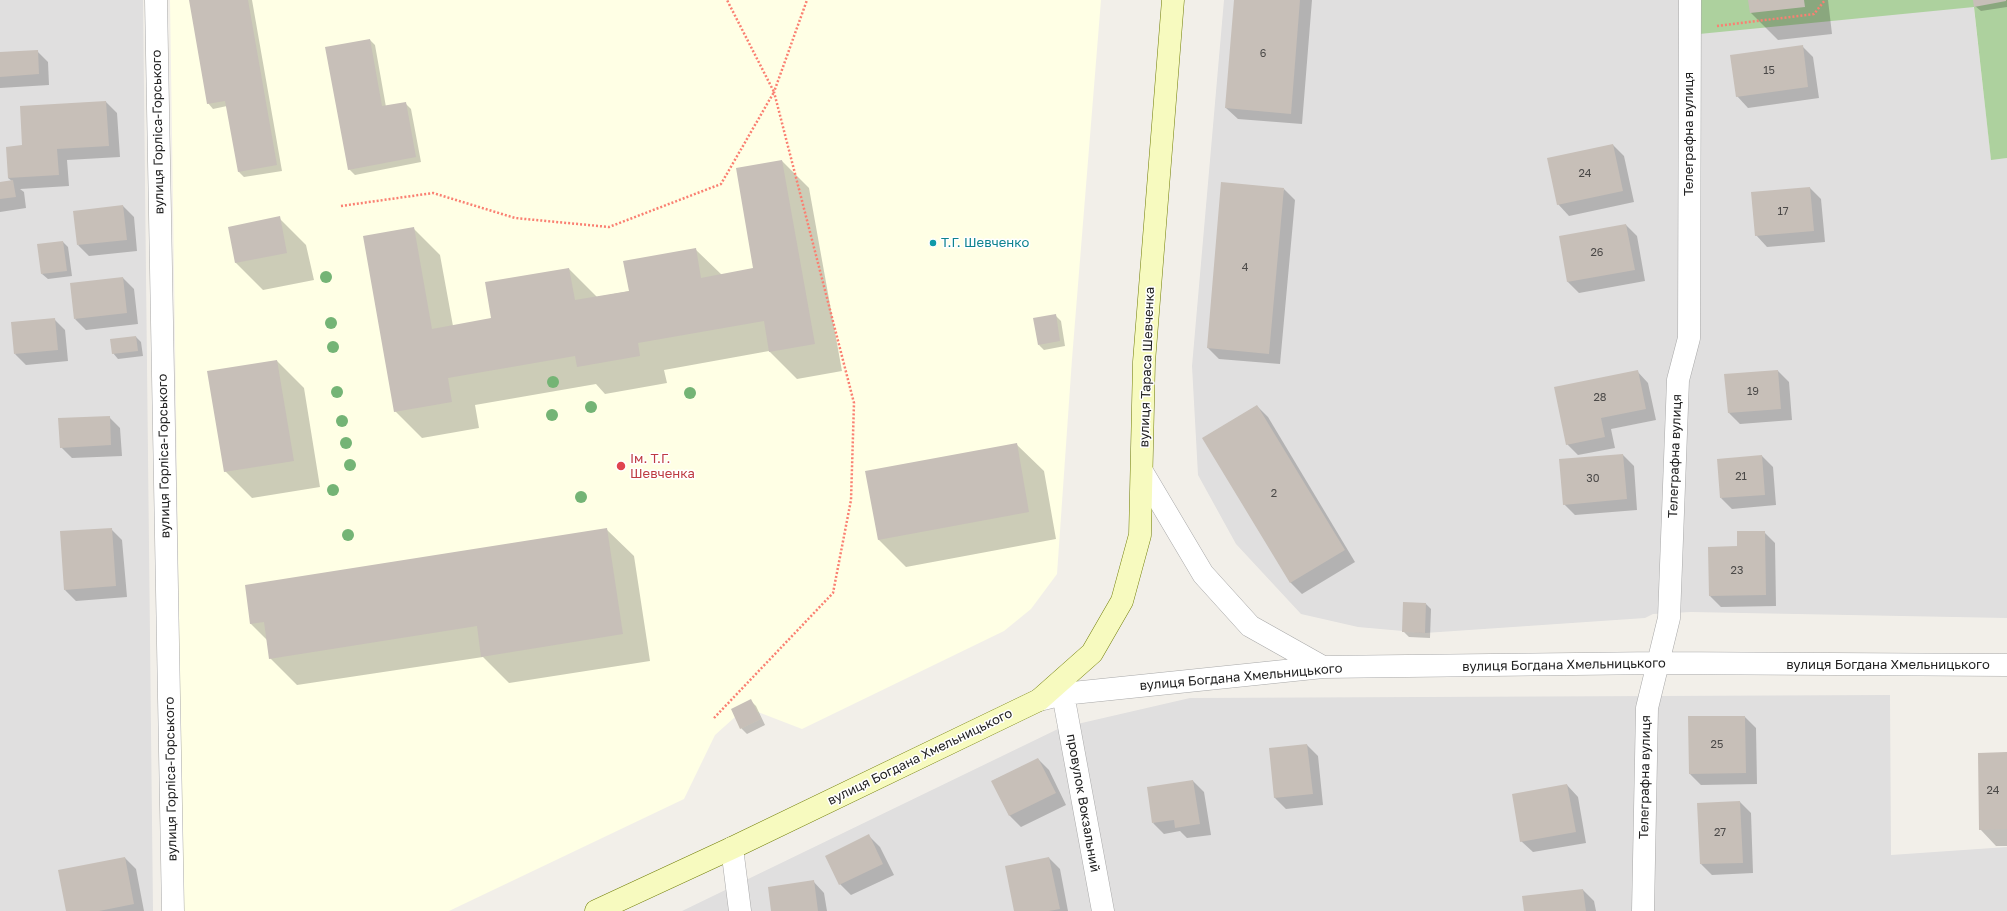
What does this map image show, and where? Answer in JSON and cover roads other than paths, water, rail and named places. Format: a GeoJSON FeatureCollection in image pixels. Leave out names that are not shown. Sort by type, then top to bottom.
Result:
{"type":"FeatureCollection","features":[{"type":"Feature","properties":{"kind":"main road","name":"вулиця Тараса Шевченка"},"geometry":{"type":"LineString","coordinates":[[1039,700],[1092,654],[1122,601],[1140,535],[1143,473],[1144,362],[1173,0]]}},
{"type":"Feature","properties":{"kind":"main road","name":"вулиця Богдана Хмельницького"},"geometry":{"type":"LineString","coordinates":[[596,911],[732,848],[1039,700]]}},
{"type":"Feature","properties":{"kind":"street","name":"вулиця Горліса-Горського"},"geometry":{"type":"LineString","coordinates":[[156,0],[173,911]]}},
{"type":"Feature","properties":{"kind":"street","name":"Телеграфна вулиця"},"geometry":{"type":"LineString","coordinates":[[1643,911],[1646,708],[1669,618],[1678,380],[1689,338],[1690,0]]}},
{"type":"Feature","properties":{"kind":"street"},"geometry":{"type":"LineString","coordinates":[[1143,473],[1203,574],[1250,626],[1323,667]]}},
{"type":"Feature","properties":{"kind":"street","name":"вулиця Богдана Хмельницького"},"geometry":{"type":"LineString","coordinates":[[1039,700],[1063,694],[1323,667],[1658,664],[2007,665]]}},
{"type":"Feature","properties":{"kind":"street","name":"провулок Вокзальний"},"geometry":{"type":"LineString","coordinates":[[1063,694],[1103,911]]}},
{"type":"Feature","properties":{"kind":"street"},"geometry":{"type":"LineString","coordinates":[[732,848],[740,911]]}},
{"type":"Feature","properties":{"kind":"place","name":"Т.Г. Шевченко"},"geometry":{"type":"Point","coordinates":[933,243]}},
{"type":"Feature","properties":{"kind":"place","name":"Ім. Т.Г. Шевченка"},"geometry":{"type":"Point","coordinates":[621,466]}}]}
